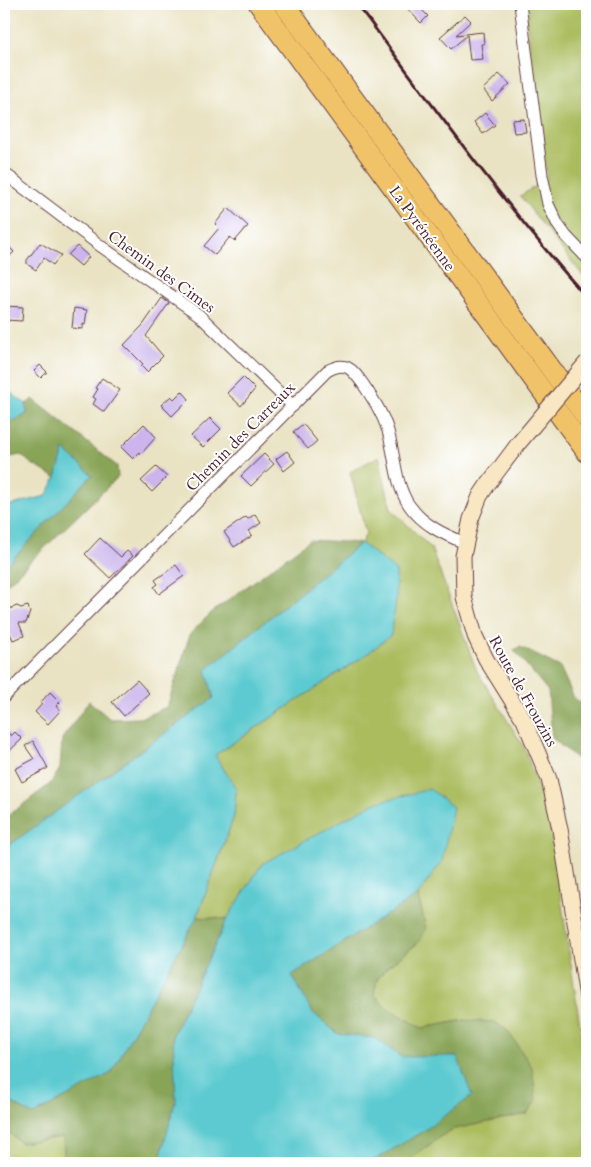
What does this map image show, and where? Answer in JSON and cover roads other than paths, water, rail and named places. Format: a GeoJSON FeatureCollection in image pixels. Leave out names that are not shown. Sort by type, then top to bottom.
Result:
{"type":"FeatureCollection","features":[{"type":"Feature","properties":{"kind":"highway","name":"La Pyrénéenne"},"geometry":{"type":"LineString","coordinates":[[259,4],[587,452]]}},
{"type":"Feature","properties":{"kind":"highway","name":"La Pyrénéenne"},"geometry":{"type":"LineString","coordinates":[[284,4],[587,418]]}},
{"type":"Feature","properties":{"kind":"main road","name":"Route de Frouzins"},"geometry":{"type":"LineString","coordinates":[[587,362],[518,444],[480,496],[464,543],[462,584],[470,625],[486,659],[524,720],[544,766],[554,796],[587,997]]}},
{"type":"Feature","properties":{"kind":"street"},"geometry":{"type":"LineString","coordinates":[[520,4],[542,175],[548,204],[558,225],[587,258]]}},
{"type":"Feature","properties":{"kind":"street","name":"Chemin des Cimes"},"geometry":{"type":"LineString","coordinates":[[4,173],[102,247],[199,315],[293,406]]}},
{"type":"Feature","properties":{"kind":"street","name":"Chemin des Carreaux"},"geometry":{"type":"LineString","coordinates":[[4,696],[327,371],[336,366],[345,366],[354,370],[381,413],[388,431],[403,494],[409,505],[432,528],[464,543]]}},
{"type":"Feature","properties":{"kind":"water"},"geometry":{"type":"Polygon","coordinates":[[[4,388],[26,404],[27,414],[4,425],[4,388]]]}},
{"type":"Feature","properties":{"kind":"water"},"geometry":{"type":"Polygon","coordinates":[[[64,450],[92,475],[4,568],[4,505],[12,505],[46,496],[56,478],[64,450]]]}},
{"type":"Feature","properties":{"kind":"water"},"geometry":{"type":"Polygon","coordinates":[[[361,543],[396,571],[396,601],[391,635],[367,654],[215,755],[236,789],[234,816],[197,917],[111,1073],[33,1115],[4,1098],[4,849],[214,698],[206,670],[361,543]]]}},
{"type":"Feature","properties":{"kind":"water"},"geometry":{"type":"Polygon","coordinates":[[[430,789],[453,807],[442,861],[418,895],[292,975],[312,1012],[338,1034],[375,1038],[401,1057],[457,1056],[472,1096],[428,1128],[370,1163],[156,1163],[161,1155],[176,1099],[173,1035],[227,919],[262,864],[374,803],[430,789]]]}},
{"type":"Feature","properties":{"kind":"railway"},"geometry":{"type":"LineString","coordinates":[[357,4],[498,190],[587,298]]}}]}
